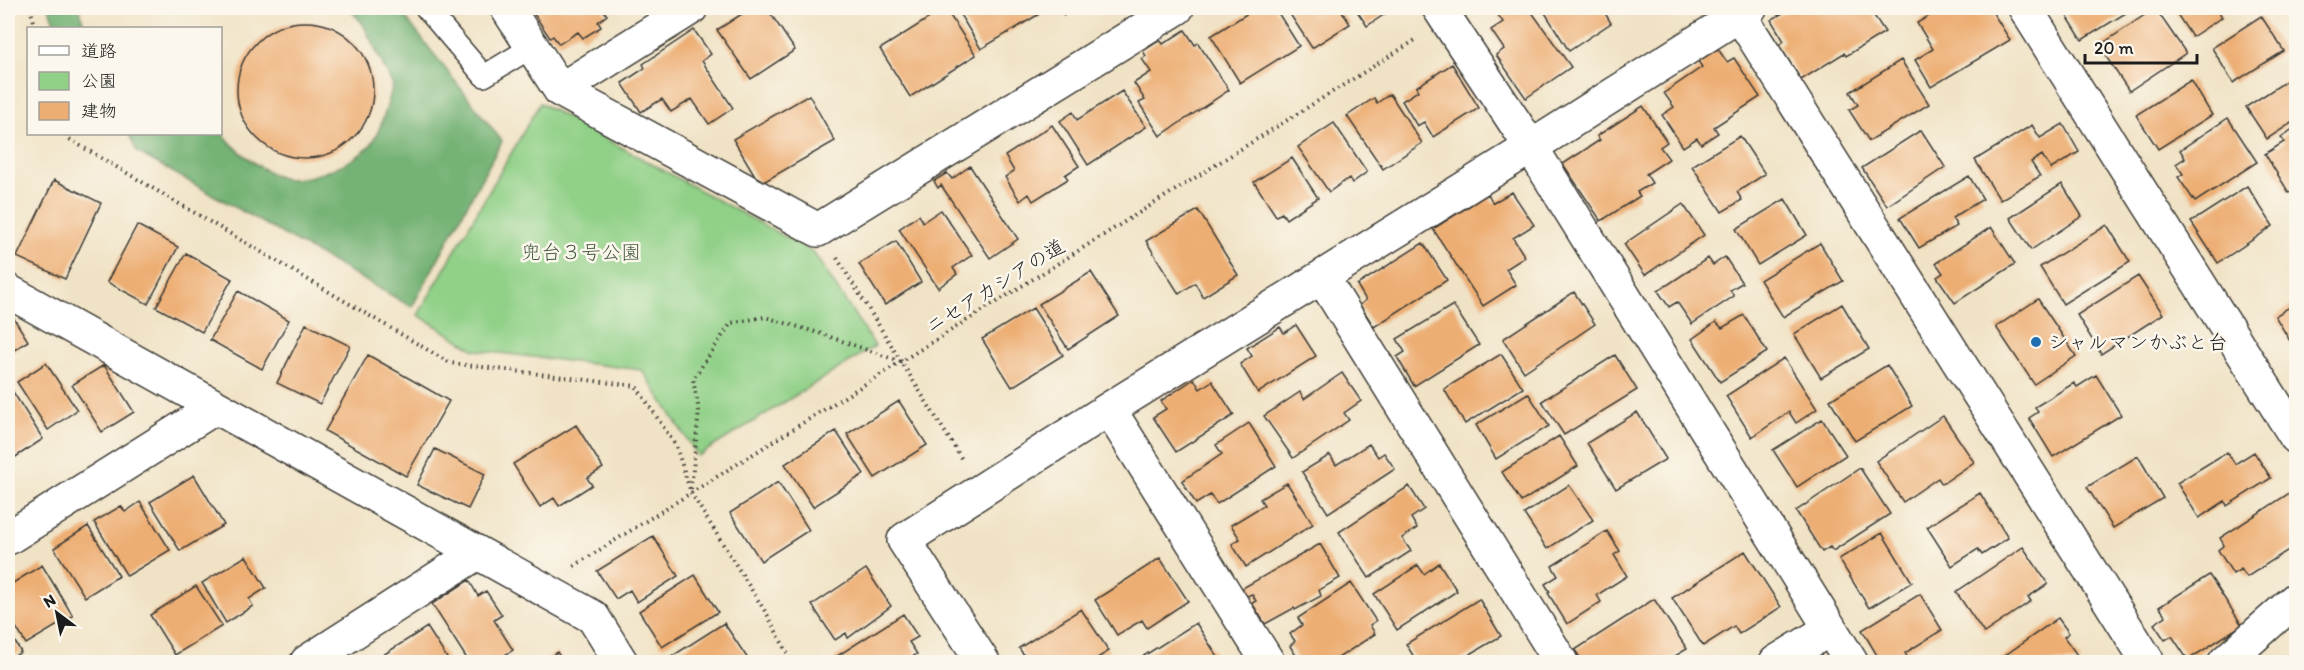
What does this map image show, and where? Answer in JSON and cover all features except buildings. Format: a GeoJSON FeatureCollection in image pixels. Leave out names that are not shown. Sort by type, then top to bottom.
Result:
{"type":"FeatureCollection","features":[{"type":"Feature","properties":{"kind":"street"},"geometry":{"type":"LineString","coordinates":[[507,8],[560,90],[818,230],[1177,8]]}},
{"type":"Feature","properties":{"kind":"street"},"geometry":{"type":"LineString","coordinates":[[560,90],[691,8]]}},
{"type":"Feature","properties":{"kind":"street"},"geometry":{"type":"LineString","coordinates":[[2025,8],[2296,437]]}},
{"type":"Feature","properties":{"kind":"street"},"geometry":{"type":"LineString","coordinates":[[983,663],[904,540],[981,489],[1745,11],[2148,663]]}},
{"type":"Feature","properties":{"kind":"street"},"geometry":{"type":"LineString","coordinates":[[1443,14],[1531,147],[1851,663]]}},
{"type":"Feature","properties":{"kind":"street"},"geometry":{"type":"LineString","coordinates":[[1322,277],[1561,663]]}},
{"type":"Feature","properties":{"kind":"street"},"geometry":{"type":"LineString","coordinates":[[8,291],[593,617],[621,663]]}},
{"type":"Feature","properties":{"kind":"street"},"geometry":{"type":"LineString","coordinates":[[8,538],[216,407]]}},
{"type":"Feature","properties":{"kind":"street"},"geometry":{"type":"LineString","coordinates":[[1109,409],[1268,663]]}},
{"type":"Feature","properties":{"kind":"street"},"geometry":{"type":"LineString","coordinates":[[312,661],[477,553]]}},
{"type":"Feature","properties":{"kind":"street"},"geometry":{"type":"LineString","coordinates":[[2224,663],[2296,599]]}},
{"type":"Feature","properties":{"kind":"street"},"geometry":{"type":"LineString","coordinates":[[1776,663],[1830,629]]}},
{"type":"Feature","properties":{"kind":"lane"},"geometry":{"type":"LineString","coordinates":[[426,8],[484,76],[532,47]]}},
{"type":"Feature","properties":{"kind":"path"},"geometry":{"type":"LineString","coordinates":[[30,8],[36,27]]}},
{"type":"Feature","properties":{"kind":"path","name":"ニセアカシアの道"},"geometry":{"type":"LineString","coordinates":[[539,588],[901,362],[1443,14]]}},
{"type":"Feature","properties":{"kind":"path"},"geometry":{"type":"LineString","coordinates":[[67,135],[69,139],[79,145],[450,363],[636,386],[676,446],[691,493],[768,616],[792,663]]}},
{"type":"Feature","properties":{"kind":"path"},"geometry":{"type":"LineString","coordinates":[[818,230],[981,489]]}},
{"type":"Feature","properties":{"kind":"path"},"geometry":{"type":"LineString","coordinates":[[691,493],[699,411],[693,379],[732,323],[765,317],[901,362]]}},
{"type":"Feature","properties":{"kind":"green space"},"geometry":{"type":"Polygon","coordinates":[[[49,8],[80,8],[84,27],[56,27],[49,8]]]}},
{"type":"Feature","properties":{"kind":"green space"},"geometry":{"type":"Polygon","coordinates":[[[349,8],[398,8],[502,141],[412,307],[137,152],[129,135],[222,135],[222,132],[252,161],[283,178],[300,178],[341,165],[360,155],[371,144],[383,120],[393,86],[363,24],[349,8]]]}},
{"type":"Feature","properties":{"kind":"green space","name":"兜台３号公園"},"geometry":{"type":"Polygon","coordinates":[[[540,103],[813,252],[875,346],[698,456],[642,370],[475,350],[418,315],[540,103]]]}},
{"type":"Feature","properties":{"kind":"place","name":"シャルマンかぶと台"},"geometry":{"type":"Point","coordinates":[2036,342]}}]}
